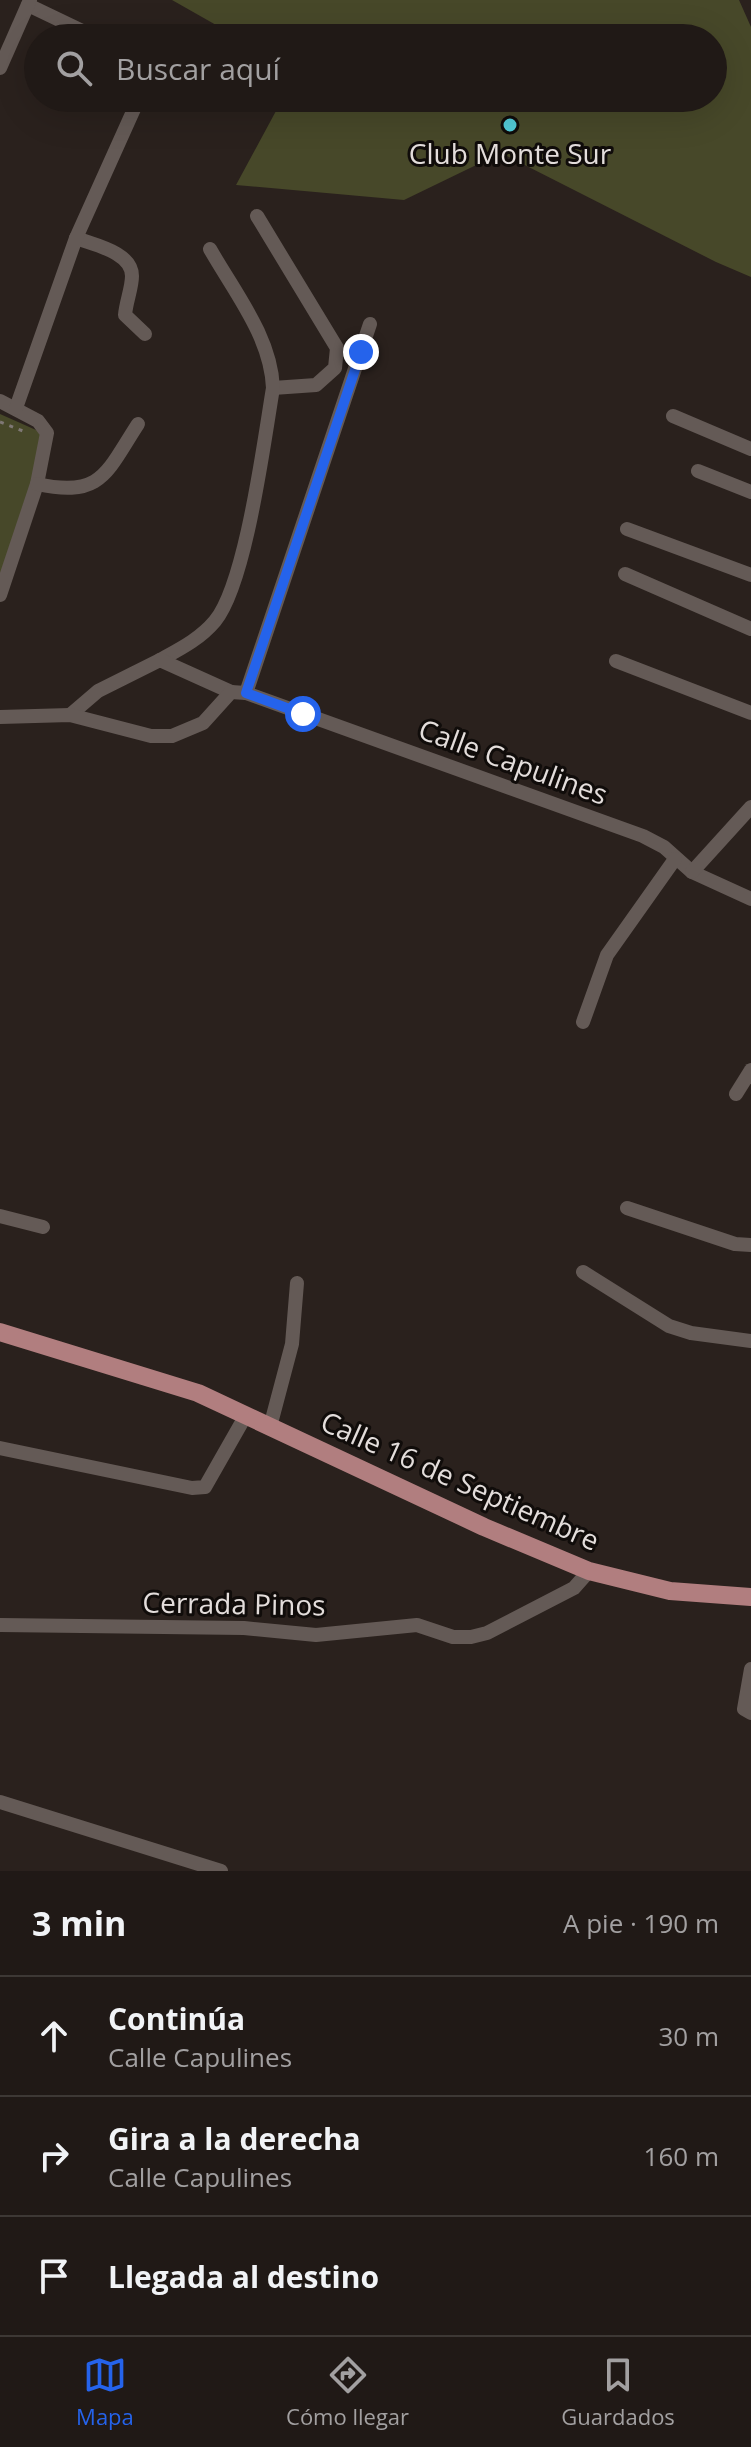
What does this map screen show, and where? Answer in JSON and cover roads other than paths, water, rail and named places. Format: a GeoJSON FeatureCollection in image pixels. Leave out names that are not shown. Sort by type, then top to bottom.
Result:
{"type":"FeatureCollection","features":[{"type":"Feature","properties":{"kind":"main road","name":"Calle 16 de Septiembre"},"geometry":{"type":"LineString","coordinates":[[0,1332],[198,1393],[484,1527],[589,1571],[670,1591],[751,1597]]}},
{"type":"Feature","properties":{"kind":"street"},"geometry":{"type":"LineString","coordinates":[[1,61],[29,3],[70,24]]}},
{"type":"Feature","properties":{"kind":"street"},"geometry":{"type":"LineString","coordinates":[[16,408],[76,238],[133,112]]}},
{"type":"Feature","properties":{"kind":"street"},"geometry":{"type":"LineString","coordinates":[[257,216],[337,348],[335,368],[316,385],[273,388]]}},
{"type":"Feature","properties":{"kind":"street"},"geometry":{"type":"LineString","coordinates":[[76,238],[121,256],[130,264],[132,276],[125,315],[145,334]]}},
{"type":"Feature","properties":{"kind":"street"},"geometry":{"type":"LineString","coordinates":[[70,715],[98,691],[189,644],[216,620],[236,576],[273,388],[272,364],[265,345],[210,249]]}},
{"type":"Feature","properties":{"kind":"street"},"geometry":{"type":"LineString","coordinates":[[0,717],[70,715],[137,733],[172,736],[203,723],[238,693],[370,324]]}},
{"type":"Feature","properties":{"kind":"street"},"geometry":{"type":"LineString","coordinates":[[0,401],[38,421],[47,433],[37,484],[0,595]]}},
{"type":"Feature","properties":{"kind":"street"},"geometry":{"type":"LineString","coordinates":[[673,416],[751,449]]}},
{"type":"Feature","properties":{"kind":"street"},"geometry":{"type":"LineString","coordinates":[[37,484],[60,489],[87,487],[108,470],[138,424]]}},
{"type":"Feature","properties":{"kind":"street"},"geometry":{"type":"LineString","coordinates":[[698,471],[751,492]]}},
{"type":"Feature","properties":{"kind":"street"},"geometry":{"type":"LineString","coordinates":[[627,529],[751,575]]}},
{"type":"Feature","properties":{"kind":"street"},"geometry":{"type":"LineString","coordinates":[[625,574],[751,629]]}},
{"type":"Feature","properties":{"kind":"street","name":"Calle Capulines"},"geometry":{"type":"LineString","coordinates":[[160,660],[238,693],[643,836],[664,847],[692,872],[751,899]]}},
{"type":"Feature","properties":{"kind":"street"},"geometry":{"type":"LineString","coordinates":[[616,661],[751,713]]}},
{"type":"Feature","properties":{"kind":"street"},"geometry":{"type":"LineString","coordinates":[[692,872],[751,807]]}},
{"type":"Feature","properties":{"kind":"street"},"geometry":{"type":"LineString","coordinates":[[583,1022],[607,955],[675,859]]}},
{"type":"Feature","properties":{"kind":"street"},"geometry":{"type":"LineString","coordinates":[[736,1094],[751,1070]]}},
{"type":"Feature","properties":{"kind":"street"},"geometry":{"type":"LineString","coordinates":[[627,1208],[735,1244],[751,1245]]}},
{"type":"Feature","properties":{"kind":"street"},"geometry":{"type":"LineString","coordinates":[[0,1216],[43,1227]]}},
{"type":"Feature","properties":{"kind":"street"},"geometry":{"type":"LineString","coordinates":[[583,1272],[669,1326],[691,1333],[751,1341]]}},
{"type":"Feature","properties":{"kind":"street"},"geometry":{"type":"LineString","coordinates":[[270,1427],[292,1344],[297,1283]]}},
{"type":"Feature","properties":{"kind":"street"},"geometry":{"type":"LineString","coordinates":[[0,1448],[192,1488],[205,1487],[246,1415]]}},
{"type":"Feature","properties":{"kind":"street","name":"Cerrada Pinos"},"geometry":{"type":"LineString","coordinates":[[0,1625],[244,1628],[316,1635],[417,1625],[453,1637],[471,1637],[487,1633],[574,1588],[589,1571]]}},
{"type":"Feature","properties":{"kind":"street"},"geometry":{"type":"LineString","coordinates":[[751,1669],[743,1700],[744,1709],[751,1713]]}},
{"type":"Feature","properties":{"kind":"street"},"geometry":{"type":"LineString","coordinates":[[0,1802],[221,1871]]}},
{"type":"Feature","properties":{"kind":"place","name":"Club Monte Sur"},"geometry":{"type":"Point","coordinates":[510,125]}}]}
